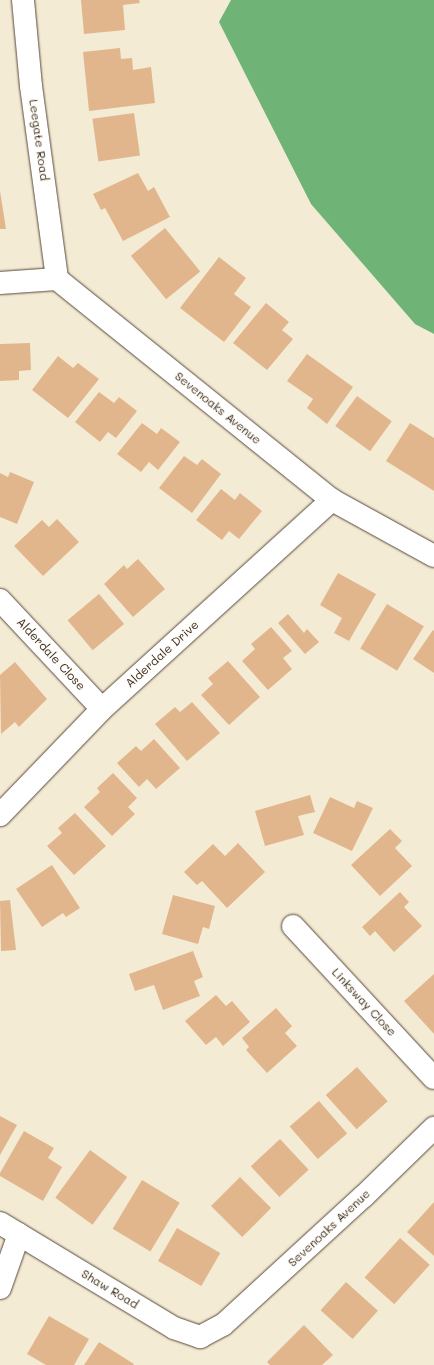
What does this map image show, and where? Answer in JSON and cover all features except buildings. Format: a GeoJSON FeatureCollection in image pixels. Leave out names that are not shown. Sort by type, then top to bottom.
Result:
{"type":"FeatureCollection","features":[{"type":"Feature","properties":{"kind":"street","name":"Leegate Road"},"geometry":{"type":"LineString","coordinates":[[23,0],[31,86],[57,279]]}},
{"type":"Feature","properties":{"kind":"street"},"geometry":{"type":"LineString","coordinates":[[0,283],[57,279]]}},
{"type":"Feature","properties":{"kind":"street","name":"Sevenoaks Avenue"},"geometry":{"type":"LineString","coordinates":[[57,279],[332,500],[434,556]]}},
{"type":"Feature","properties":{"kind":"street","name":"Alderdale Drive"},"geometry":{"type":"LineString","coordinates":[[0,815],[102,709],[332,500]]}},
{"type":"Feature","properties":{"kind":"street","name":"Alderdale Close"},"geometry":{"type":"LineString","coordinates":[[0,600],[102,709]]}},
{"type":"Feature","properties":{"kind":"street","name":"Linksway Close"},"geometry":{"type":"LineString","coordinates":[[293,926],[434,1078]]}},
{"type":"Feature","properties":{"kind":"street","name":"Sevenoaks Avenue"},"geometry":{"type":"LineString","coordinates":[[222,1326],[364,1196],[434,1128]]}},
{"type":"Feature","properties":{"kind":"street","name":"Shaw Road"},"geometry":{"type":"LineString","coordinates":[[0,1223],[174,1328],[200,1337],[222,1326]]}},
{"type":"Feature","properties":{"kind":"street"},"geometry":{"type":"LineString","coordinates":[[0,1288],[19,1234]]}},
{"type":"Feature","properties":{"kind":"green space"},"geometry":{"type":"Polygon","coordinates":[[[231,0],[434,0],[434,334],[415,324],[311,204],[219,22],[231,0]]]}}]}
